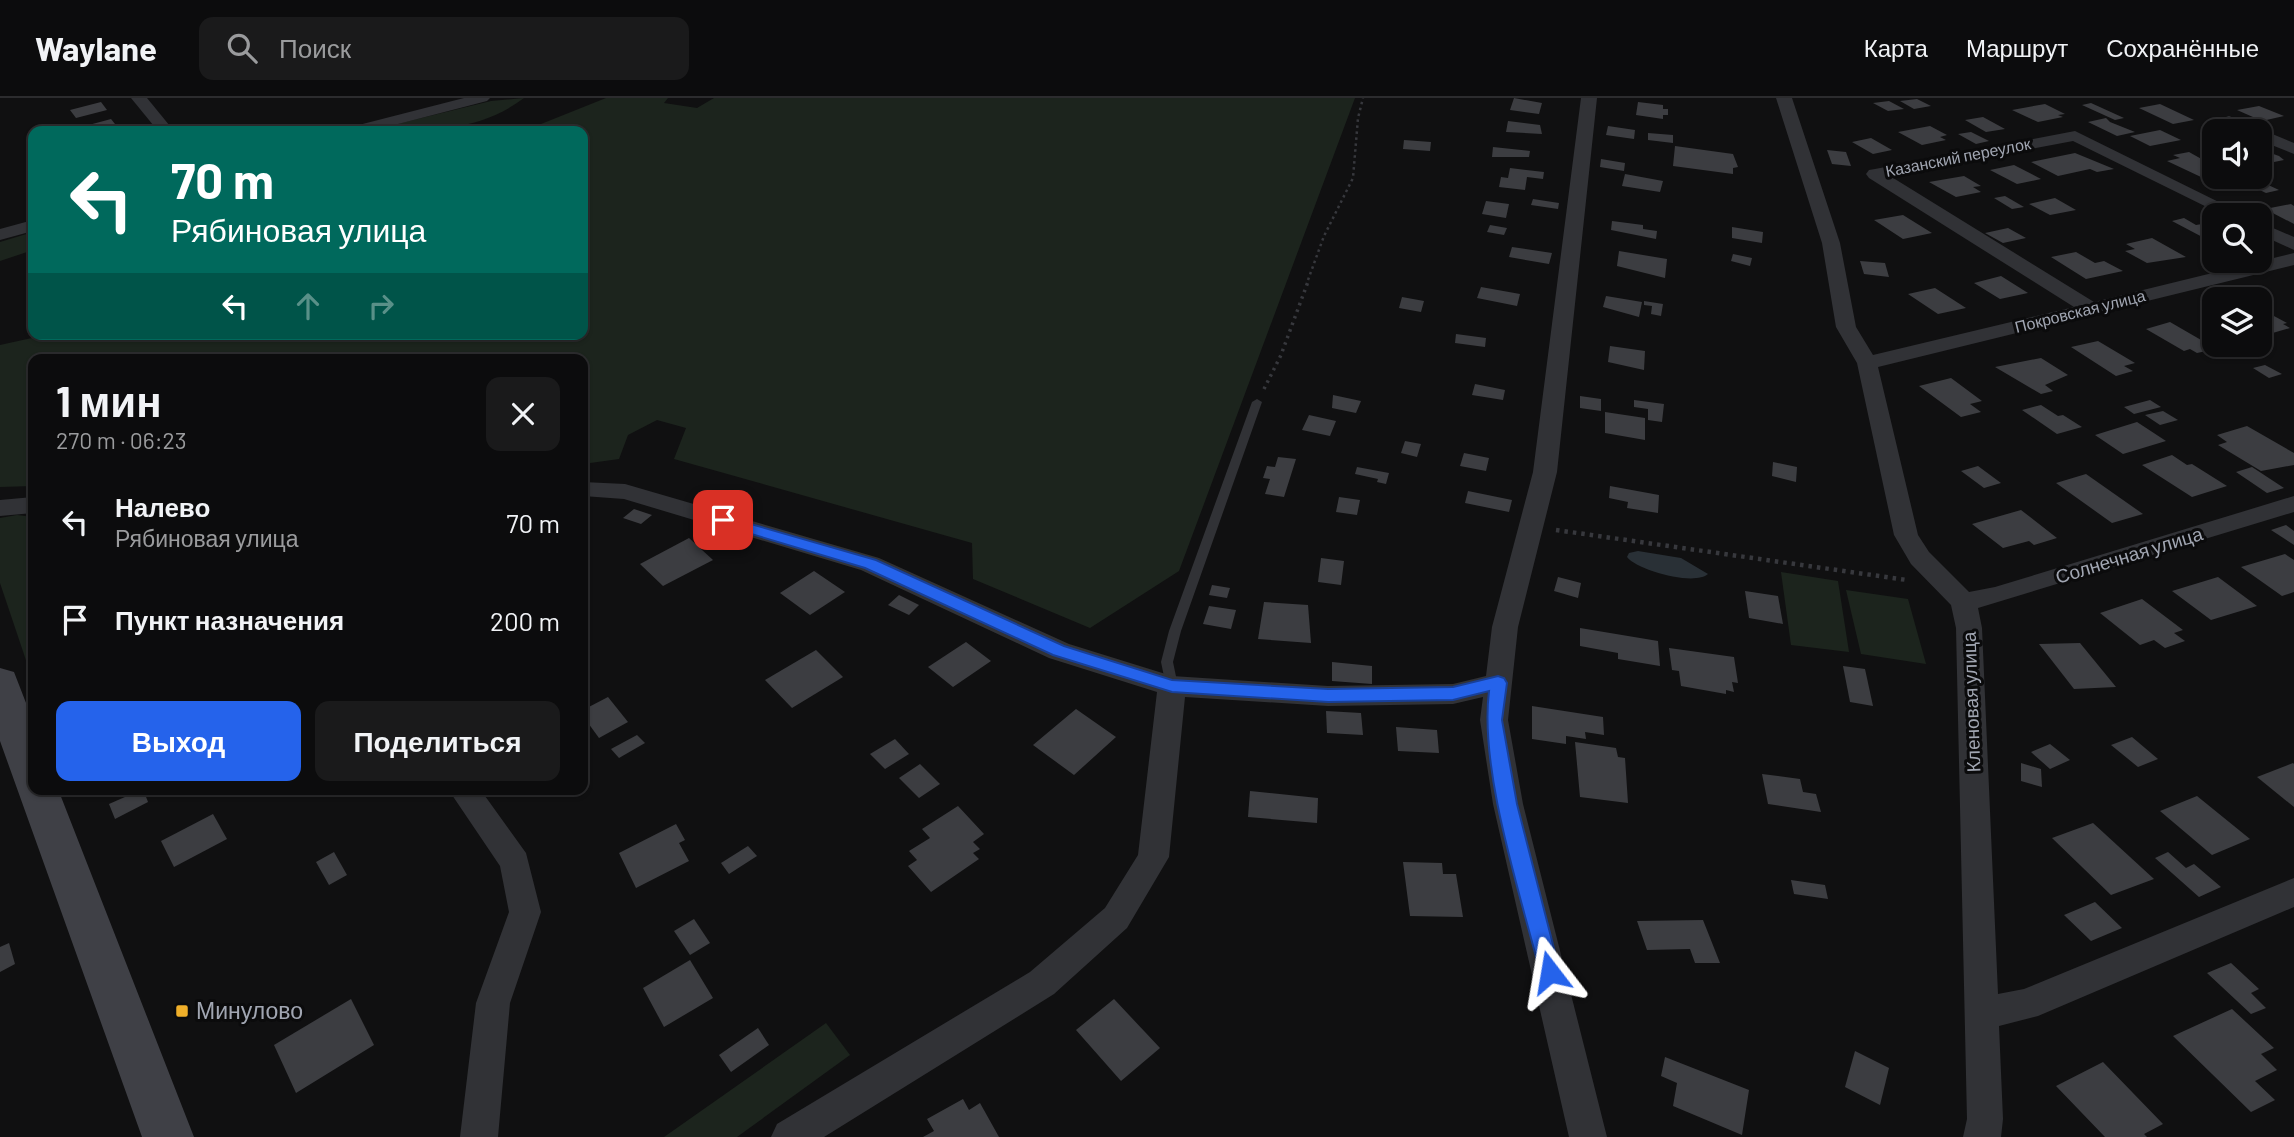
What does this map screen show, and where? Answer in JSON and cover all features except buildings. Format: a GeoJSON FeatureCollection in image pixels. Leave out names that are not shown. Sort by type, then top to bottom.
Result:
{"type":"FeatureCollection","features":[{"type":"Feature","properties":{"kind":"main road"},"geometry":{"type":"LineString","coordinates":[[0,682],[28,764]]}},
{"type":"Feature","properties":{"kind":"main road"},"geometry":{"type":"LineString","coordinates":[[39,795],[168,1137]]}},
{"type":"Feature","properties":{"kind":"street"},"geometry":{"type":"LineString","coordinates":[[139,98],[162,126]]}},
{"type":"Feature","properties":{"kind":"street"},"geometry":{"type":"LineString","coordinates":[[373,126],[482,98]]}},
{"type":"Feature","properties":{"kind":"street"},"geometry":{"type":"LineString","coordinates":[[1588,1137],[1508,804],[1494,720],[1505,627],[1545,472],[1589,98]]}},
{"type":"Feature","properties":{"kind":"street"},"geometry":{"type":"LineString","coordinates":[[1784,98],[1831,243],[1846,327],[1867,363],[1906,535],[1920,558],[1957,594]]}},
{"type":"Feature","properties":{"kind":"street","name":"Казанский переулок"},"geometry":{"type":"LineString","coordinates":[[2092,309],[1875,174],[2075,136],[2212,203]]}},
{"type":"Feature","properties":{"kind":"street"},"geometry":{"type":"LineString","coordinates":[[2272,140],[2294,149]]}},
{"type":"Feature","properties":{"kind":"street"},"geometry":{"type":"LineString","coordinates":[[0,235],[28,227]]}},
{"type":"Feature","properties":{"kind":"street"},"geometry":{"type":"LineString","coordinates":[[2272,233],[2294,244]]}},
{"type":"Feature","properties":{"kind":"street","name":"Покровская улица"},"geometry":{"type":"LineString","coordinates":[[1867,363],[2294,259]]}},
{"type":"Feature","properties":{"kind":"street"},"geometry":{"type":"LineString","coordinates":[[588,489],[625,492],[870,564],[1059,650],[1172,686],[1328,696],[1453,694],[1498,683]]}},
{"type":"Feature","properties":{"kind":"street","name":"Солнечная улица"},"geometry":{"type":"LineString","coordinates":[[1957,594],[1996,596],[2294,504]]}},
{"type":"Feature","properties":{"kind":"street"},"geometry":{"type":"LineString","coordinates":[[0,508],[28,505]]}},
{"type":"Feature","properties":{"kind":"street","name":"Кленовая улица"},"geometry":{"type":"LineString","coordinates":[[1957,594],[1969,628],[1985,1119],[1982,1137]]}},
{"type":"Feature","properties":{"kind":"street"},"geometry":{"type":"LineString","coordinates":[[790,1137],[1042,983],[1116,918],[1153,857],[1172,686]]}},
{"type":"Feature","properties":{"kind":"street"},"geometry":{"type":"LineString","coordinates":[[467,795],[515,862],[525,912],[493,1003],[479,1137]]}},
{"type":"Feature","properties":{"kind":"street"},"geometry":{"type":"LineString","coordinates":[[1980,1013],[2026,1005],[2294,892]]}},
{"type":"Feature","properties":{"kind":"lane"},"geometry":{"type":"LineString","coordinates":[[1172,686],[1167,662],[1175,631],[1257,402]]}},
{"type":"Feature","properties":{"kind":"path"},"geometry":{"type":"LineString","coordinates":[[1257,402],[1282,355],[1324,236],[1353,178],[1357,118],[1363,98]]}},
{"type":"Feature","properties":{"kind":"path"},"geometry":{"type":"LineString","coordinates":[[1530,527],[1608,535],[1957,594]]}},
{"type":"Feature","properties":{"kind":"shaded area"},"geometry":{"type":"Polygon","coordinates":[[[524,98],[488,118],[469,124],[388,126],[491,101],[524,98]]]}},
{"type":"Feature","properties":{"kind":"shaded area"},"geometry":{"type":"Polygon","coordinates":[[[606,98],[668,98],[664,103],[697,108],[714,98],[1355,98],[1179,571],[1090,628],[973,579],[972,543],[674,459],[686,428],[657,420],[628,435],[619,459],[588,463],[588,354],[28,354],[28,486],[0,487],[0,345],[28,339],[588,340],[588,126],[536,126],[606,98]]]}},
{"type":"Feature","properties":{"kind":"shaded area"},"geometry":{"type":"Polygon","coordinates":[[[28,234],[28,252],[0,261],[0,242],[28,234]]]}},
{"type":"Feature","properties":{"kind":"shaded area"},"geometry":{"type":"Polygon","coordinates":[[[28,516],[28,666],[0,583],[0,518],[28,516]]]}},
{"type":"Feature","properties":{"kind":"shaded area"},"geometry":{"type":"Polygon","coordinates":[[[1638,551],[1681,558],[1708,574],[1680,578],[1654,572],[1627,557],[1629,553],[1638,551]]]}},
{"type":"Feature","properties":{"kind":"shaded area"},"geometry":{"type":"Polygon","coordinates":[[[1781,572],[1838,581],[1849,652],[1791,645],[1781,572]]]}},
{"type":"Feature","properties":{"kind":"shaded area"},"geometry":{"type":"Polygon","coordinates":[[[1846,590],[1908,599],[1926,664],[1861,654],[1846,590]]]}},
{"type":"Feature","properties":{"kind":"shaded area"},"geometry":{"type":"Polygon","coordinates":[[[826,1023],[850,1055],[737,1137],[664,1137],[826,1023]]]}},
{"type":"Feature","properties":{"kind":"place","name":"Минулово"},"geometry":{"type":"Point","coordinates":[182,1011]}},
{"type":"Feature","properties":{"kind":"route"},"geometry":{"type":"LineString","coordinates":[[723,520],[870,564],[1059,650],[1172,686],[1328,696],[1453,694],[1498,683],[1494,720],[1508,804],[1550,972]]}}]}
